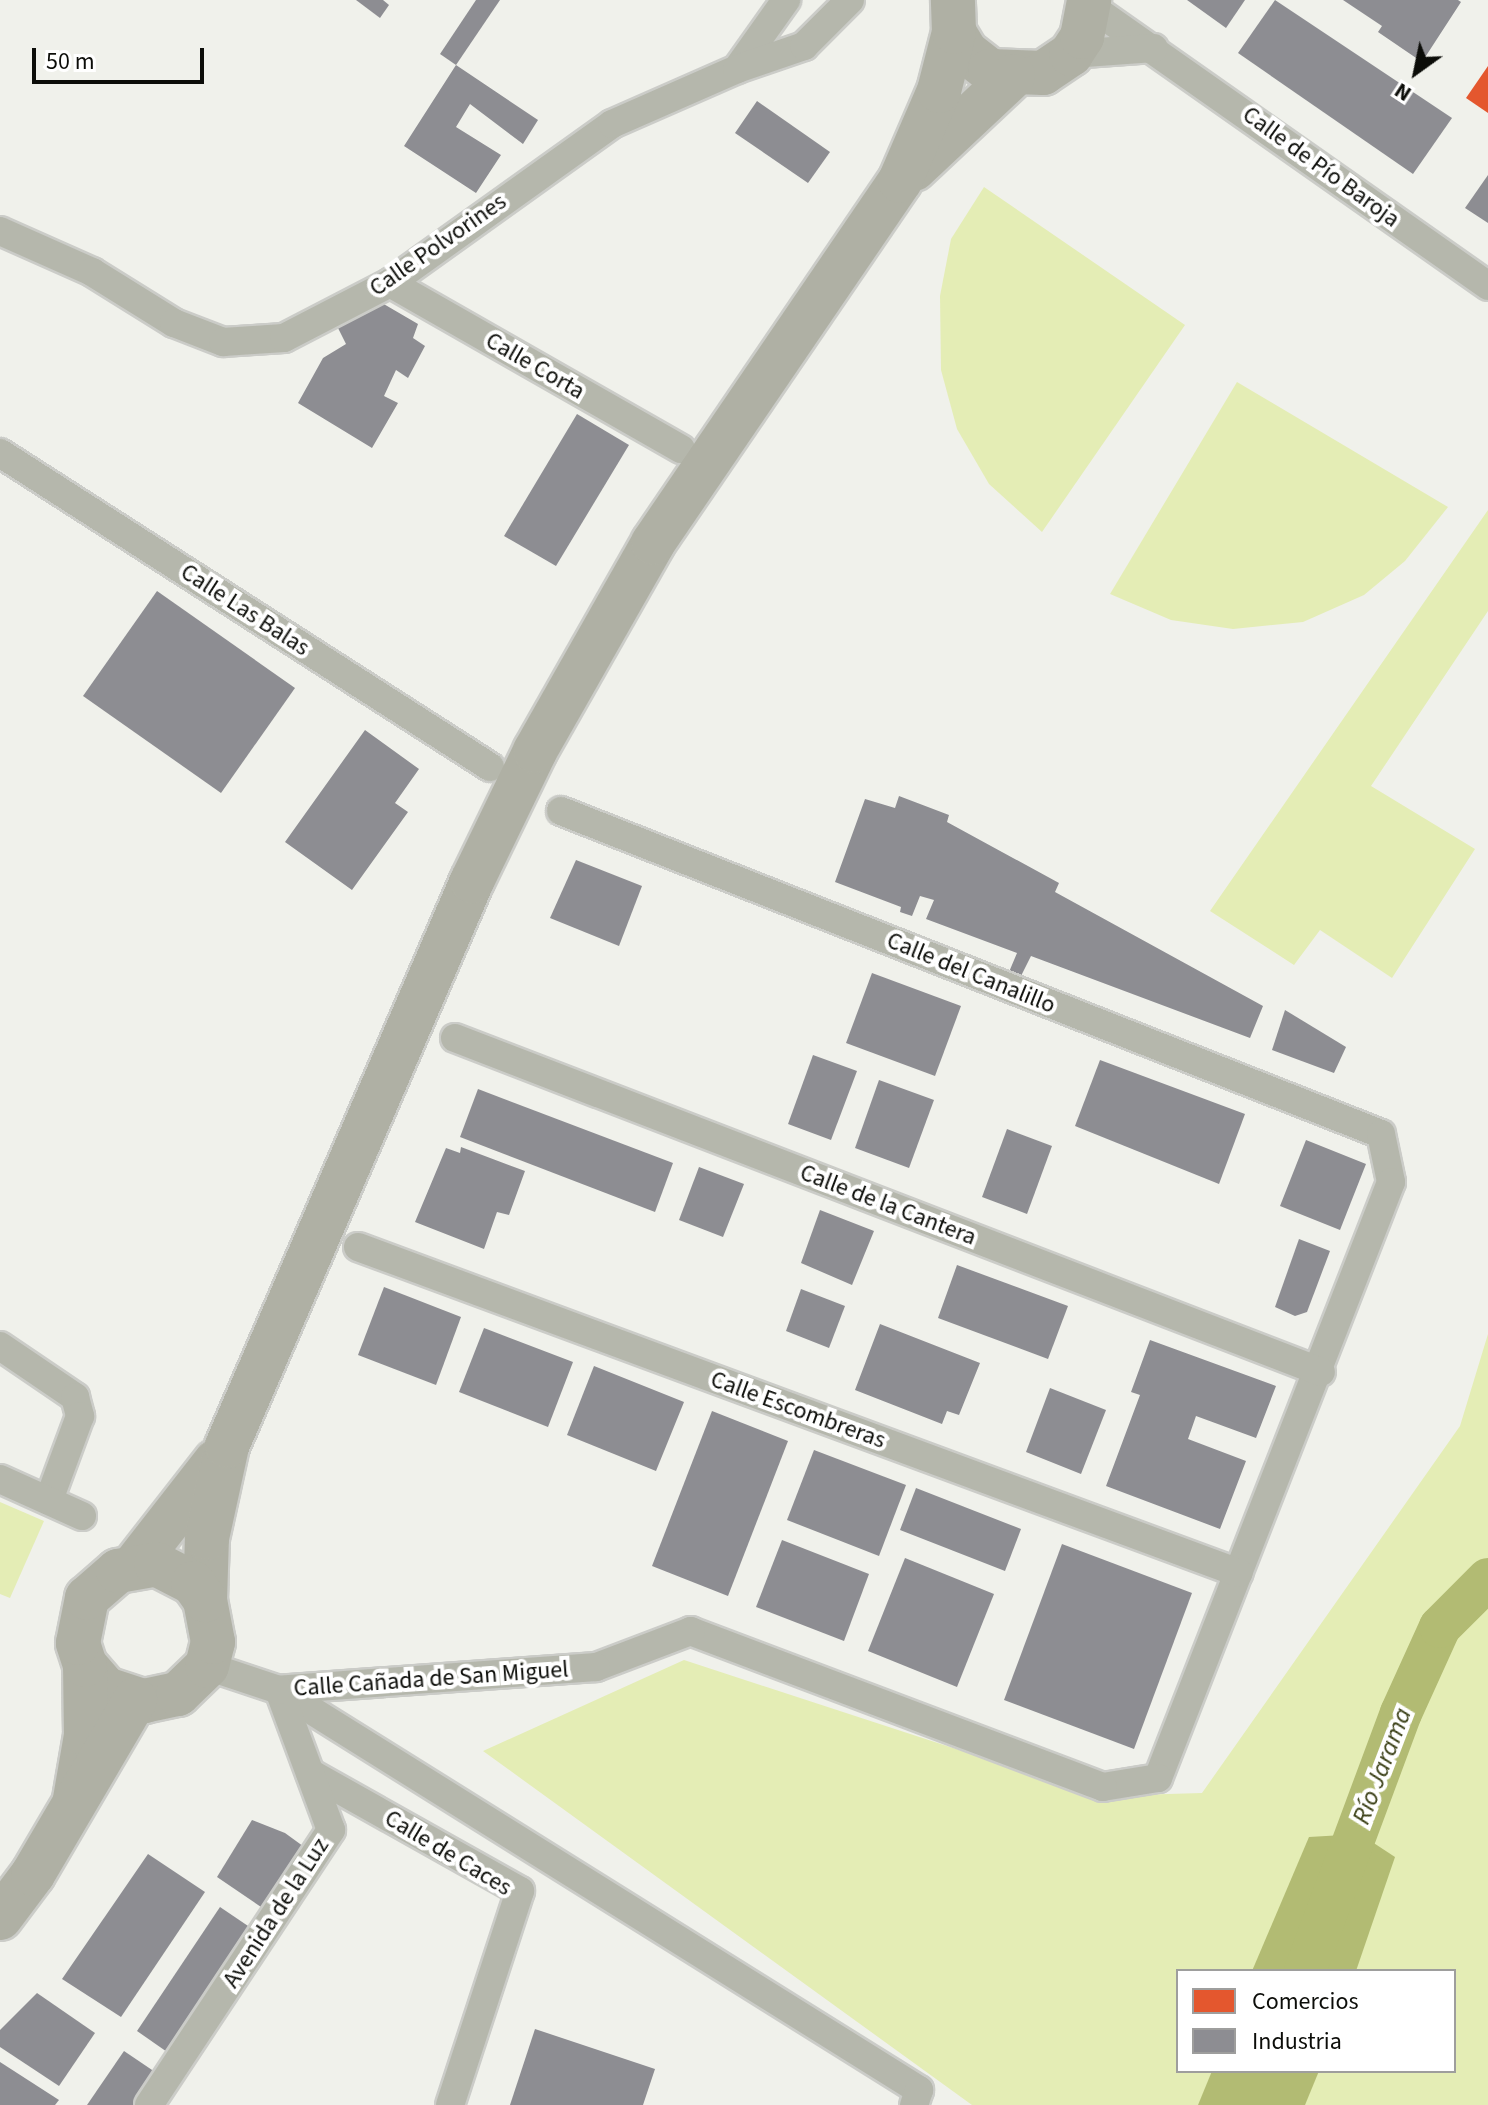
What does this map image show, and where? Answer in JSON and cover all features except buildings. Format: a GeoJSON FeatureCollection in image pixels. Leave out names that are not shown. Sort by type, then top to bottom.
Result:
{"type":"FeatureCollection","features":[{"type":"Feature","properties":{"kind":"main road"},"geometry":{"type":"LineString","coordinates":[[953,16],[966,52],[990,71],[1013,76],[1043,73],[1071,54],[1089,3]]}},
{"type":"Feature","properties":{"kind":"main road"},"geometry":{"type":"LineString","coordinates":[[85,1665],[106,1689],[135,1700],[155,1702],[178,1694],[207,1666],[213,1642],[205,1600],[207,1538],[227,1446],[472,881],[535,751],[653,543],[900,181],[939,91],[953,16]]}},
{"type":"Feature","properties":{"kind":"main road"},"geometry":{"type":"LineString","coordinates":[[900,181],[1013,76]]}},
{"type":"Feature","properties":{"kind":"main road"},"geometry":{"type":"LineString","coordinates":[[134,1566],[227,1446]]}},
{"type":"Feature","properties":{"kind":"main road"},"geometry":{"type":"LineString","coordinates":[[75,1799],[86,1735],[85,1665],[78,1643],[87,1598],[109,1577],[134,1566],[156,1564],[174,1570],[205,1600]]}},
{"type":"Feature","properties":{"kind":"main road"},"geometry":{"type":"LineString","coordinates":[[0,1918],[33,1874],[135,1700]]}},
{"type":"Feature","properties":{"kind":"street"},"geometry":{"type":"LineString","coordinates":[[737,69],[786,0]]}},
{"type":"Feature","properties":{"kind":"street","name":"Calle Polvorines"},"geometry":{"type":"LineString","coordinates":[[0,231],[92,272],[174,323],[223,342],[284,338],[390,283],[612,124],[737,69],[804,46],[850,0]]}},
{"type":"Feature","properties":{"kind":"street","name":"Calle de Pío Baroja"},"geometry":{"type":"LineString","coordinates":[[1089,3],[1488,286]]}},
{"type":"Feature","properties":{"kind":"street"},"geometry":{"type":"LineString","coordinates":[[1071,54],[1154,48]]}},
{"type":"Feature","properties":{"kind":"street","name":"Calle Corta"},"geometry":{"type":"LineString","coordinates":[[390,283],[681,449]]}},
{"type":"Feature","properties":{"kind":"street","name":"Calle Las Balas"},"geometry":{"type":"LineString","coordinates":[[0,453],[490,767]]}},
{"type":"Feature","properties":{"kind":"street","name":"Calle del Canalillo"},"geometry":{"type":"LineString","coordinates":[[561,811],[1381,1134],[1391,1182],[1321,1372]]}},
{"type":"Feature","properties":{"kind":"street","name":"Calle de la Cantera"},"geometry":{"type":"LineString","coordinates":[[455,1038],[1321,1372]]}},
{"type":"Feature","properties":{"kind":"street","name":"Calle Escombreras"},"geometry":{"type":"LineString","coordinates":[[358,1247],[1239,1573]]}},
{"type":"Feature","properties":{"kind":"street"},"geometry":{"type":"LineString","coordinates":[[0,1346],[75,1397],[80,1416],[49,1500]]}},
{"type":"Feature","properties":{"kind":"street"},"geometry":{"type":"LineString","coordinates":[[1239,1573],[1321,1372]]}},
{"type":"Feature","properties":{"kind":"street"},"geometry":{"type":"LineString","coordinates":[[0,1479],[82,1516]]}},
{"type":"Feature","properties":{"kind":"street","name":"Calle Cañada de San Miguel"},"geometry":{"type":"LineString","coordinates":[[279,1690],[596,1667],[691,1631],[1103,1787],[1158,1778],[1239,1573]]}},
{"type":"Feature","properties":{"kind":"street"},"geometry":{"type":"LineString","coordinates":[[207,1666],[279,1690]]}},
{"type":"Feature","properties":{"kind":"street","name":"Calle Cañada de San Miguel"},"geometry":{"type":"LineString","coordinates":[[279,1690],[916,2098]]}},
{"type":"Feature","properties":{"kind":"street","name":"Avenida de la Luz"},"geometry":{"type":"LineString","coordinates":[[149,2105],[331,1830],[279,1690]]}},
{"type":"Feature","properties":{"kind":"street","name":"Calle de Caces"},"geometry":{"type":"LineString","coordinates":[[310,1773],[520,1891],[450,2105]]}},
{"type":"Feature","properties":{"kind":"shaded area"},"geometry":{"type":"Polygon","coordinates":[[[984,187],[1185,325],[1042,532],[989,484],[957,429],[941,370],[940,296],[951,239],[984,187]]]}},
{"type":"Feature","properties":{"kind":"shaded area"},"geometry":{"type":"Polygon","coordinates":[[[1237,382],[1448,507],[1405,561],[1364,595],[1303,622],[1233,629],[1171,620],[1110,594],[1237,382]]]}},
{"type":"Feature","properties":{"kind":"shaded area"},"geometry":{"type":"Polygon","coordinates":[[[1488,510],[1488,611],[1371,786],[1475,849],[1392,978],[1320,930],[1294,965],[1210,911],[1488,510]]]}},
{"type":"Feature","properties":{"kind":"shaded area"},"geometry":{"type":"Polygon","coordinates":[[[1488,1334],[1488,2105],[972,2105],[483,1751],[684,1660],[1100,1796],[1202,1793],[1460,1426],[1488,1334]]]}},
{"type":"Feature","properties":{"kind":"shaded area"},"geometry":{"type":"Polygon","coordinates":[[[0,1502],[44,1521],[10,1598],[0,1594],[0,1502]]]}},
{"type":"Feature","properties":{"kind":"shaded area"},"geometry":{"type":"Polygon","coordinates":[[[1360,1834],[1395,1857],[1357,1969],[1253,1969],[1309,1837],[1360,1834]]]}},
{"type":"Feature","properties":{"kind":"shaded area"},"geometry":{"type":"Polygon","coordinates":[[[1211,2073],[1318,2073],[1305,2105],[1198,2105],[1211,2073]]]}},
{"type":"Feature","properties":{"kind":"waterway","name":"Río Jarama"},"geometry":{"type":"LineString","coordinates":[[1306,1969],[1401,1713],[1440,1627],[1488,1579]]}}]}
